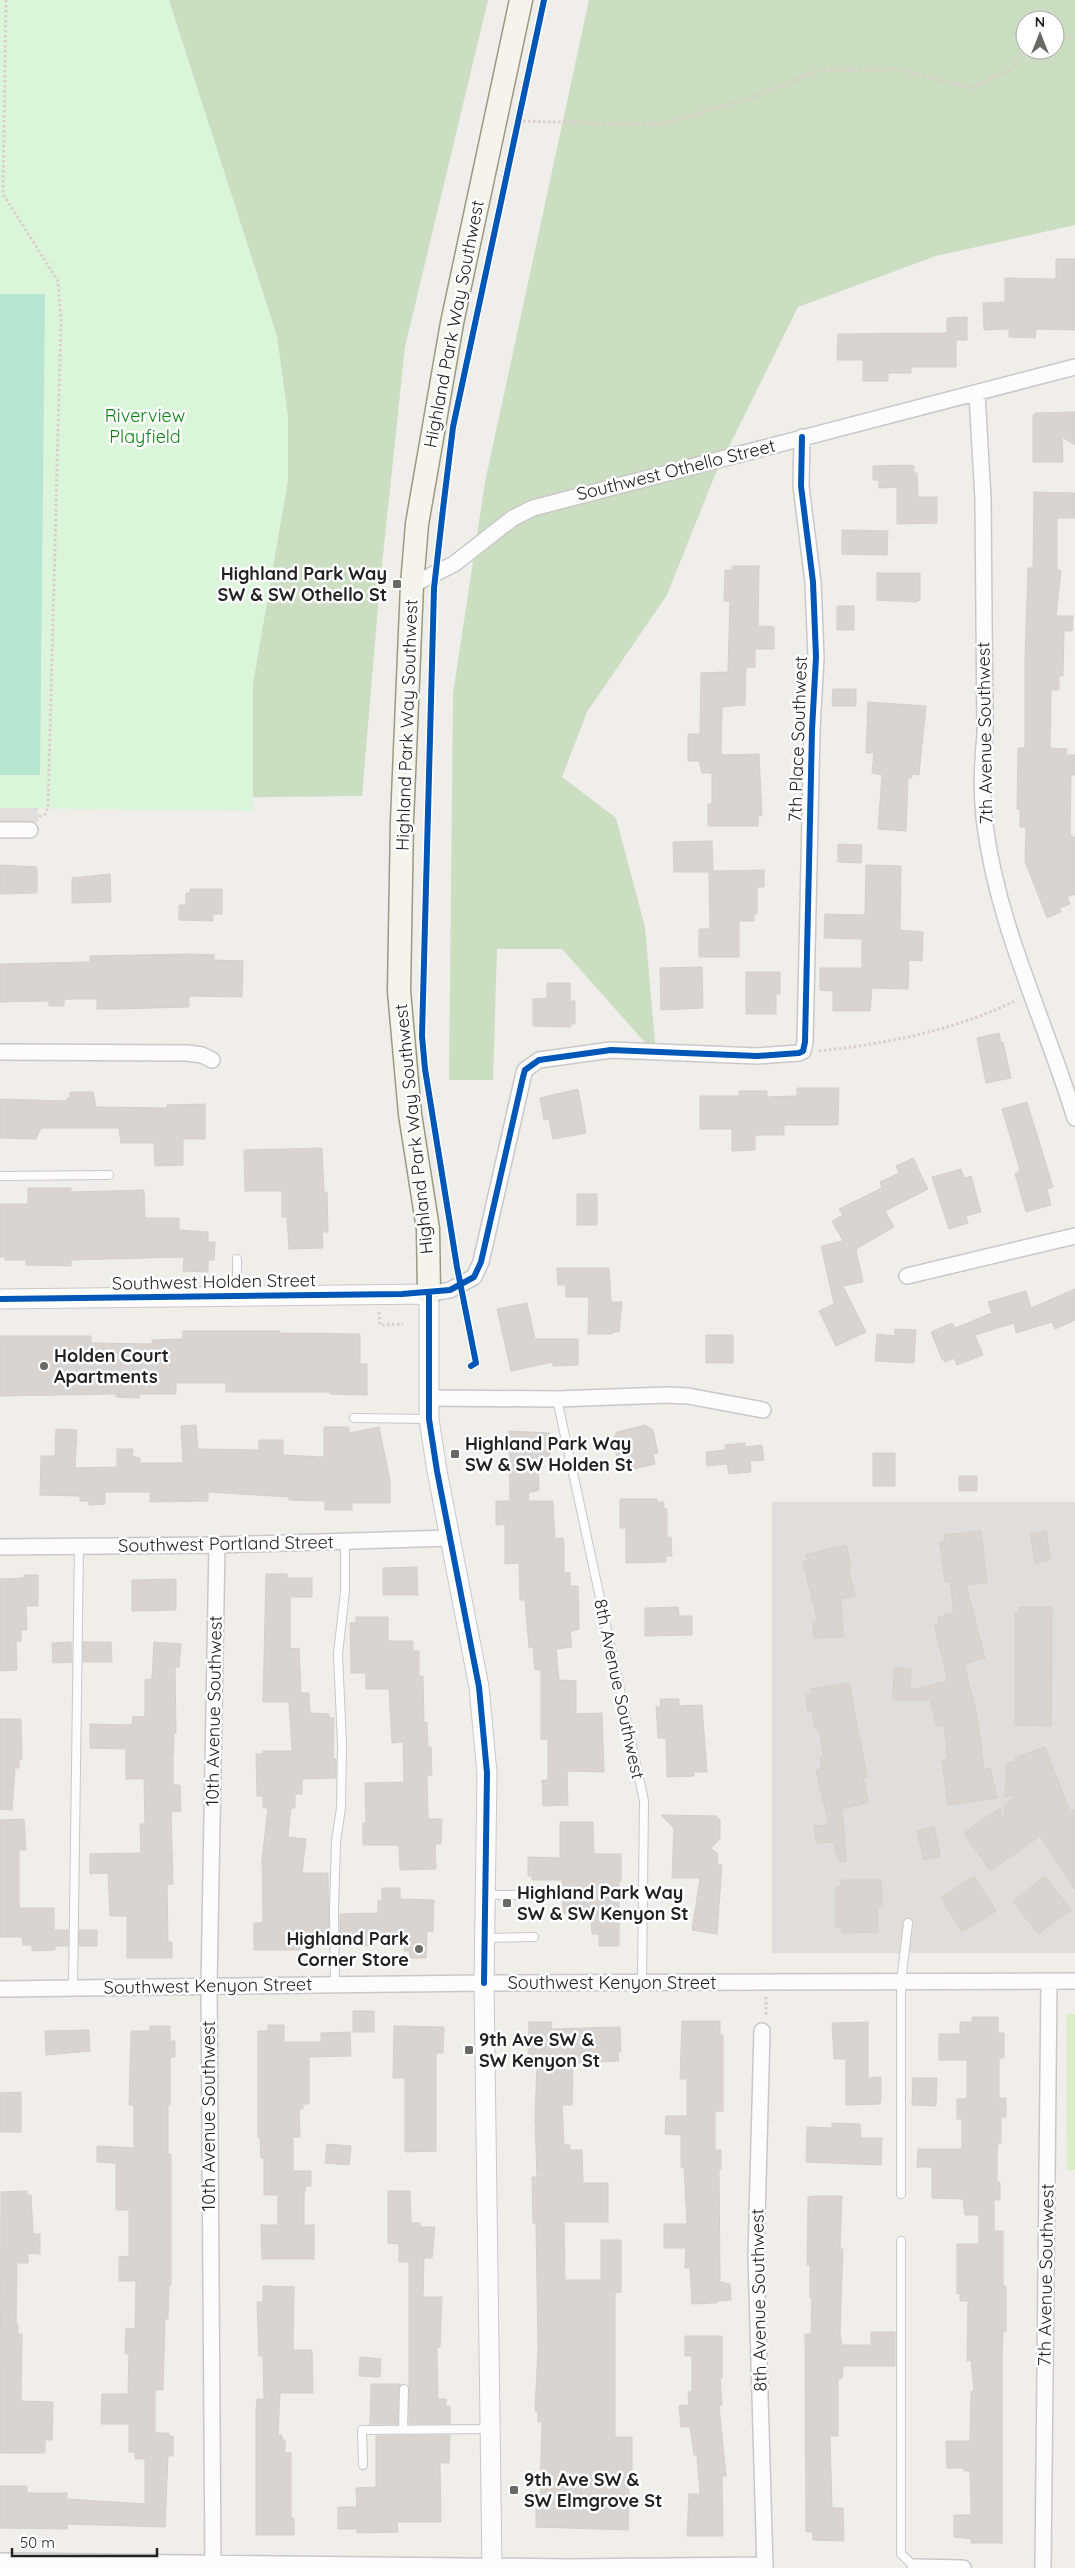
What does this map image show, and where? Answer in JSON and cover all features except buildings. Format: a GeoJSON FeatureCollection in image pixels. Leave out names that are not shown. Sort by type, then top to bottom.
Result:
{"type":"FeatureCollection","features":[{"type":"Feature","properties":{"kind":"main road","name":"Highland Park Way Southwest"},"geometry":{"type":"LineString","coordinates":[[429,1294],[428,1229],[410,1114],[399,991],[402,821],[412,585],[417,524],[452,323],[521,0]]}},
{"type":"Feature","properties":{"kind":"street","name":"Southwest Othello Street"},"geometry":{"type":"LineString","coordinates":[[412,585],[454,564],[513,518],[533,508],[1075,367]]}},
{"type":"Feature","properties":{"kind":"street","name":"7th Avenue Southwest"},"geometry":{"type":"LineString","coordinates":[[977,394],[982,499],[984,735],[982,768],[984,825],[1007,925],[1075,1118]]}},
{"type":"Feature","properties":{"kind":"street","name":"7th Place Southwest"},"geometry":{"type":"LineString","coordinates":[[802,437],[801,486],[813,582],[816,656],[812,730],[810,1047]]}},
{"type":"Feature","properties":{"kind":"street"},"geometry":{"type":"LineString","coordinates":[[0,830],[30,830]]}},
{"type":"Feature","properties":{"kind":"street"},"geometry":{"type":"LineString","coordinates":[[429,1294],[450,1290],[474,1277],[482,1262],[522,1077],[525,1070],[539,1060],[612,1050],[757,1056],[799,1053],[810,1047]]}},
{"type":"Feature","properties":{"kind":"street"},"geometry":{"type":"LineString","coordinates":[[0,1052],[187,1053],[202,1055],[212,1060]]}},
{"type":"Feature","properties":{"kind":"street"},"geometry":{"type":"LineString","coordinates":[[907,1276],[1075,1236]]}},
{"type":"Feature","properties":{"kind":"street","name":"Southwest Holden Street"},"geometry":{"type":"LineString","coordinates":[[0,1299],[429,1294]]}},
{"type":"Feature","properties":{"kind":"street","name":"Highland Park Way Southwest"},"geometry":{"type":"LineString","coordinates":[[429,1294],[430,1419],[437,1471],[479,1687],[487,1773],[484,1983],[492,2567]]}},
{"type":"Feature","properties":{"kind":"street"},"geometry":{"type":"LineString","coordinates":[[429,1398],[557,1399],[667,1394],[763,1410]]}},
{"type":"Feature","properties":{"kind":"street","name":"Southwest Portland Street"},"geometry":{"type":"LineString","coordinates":[[0,1547],[217,1545],[451,1538]]}},
{"type":"Feature","properties":{"kind":"street","name":"10th Avenue Southwest"},"geometry":{"type":"LineString","coordinates":[[213,2565],[208,1986],[217,1545]]}},
{"type":"Feature","properties":{"kind":"street","name":"Southwest Kenyon Street"},"geometry":{"type":"LineString","coordinates":[[0,1988],[484,1983],[1075,1981]]}},
{"type":"Feature","properties":{"kind":"street","name":"7th Avenue Southwest"},"geometry":{"type":"LineString","coordinates":[[1043,2568],[1049,1982]]}},
{"type":"Feature","properties":{"kind":"street","name":"8th Avenue Southwest"},"geometry":{"type":"LineString","coordinates":[[764,2027],[758,2117],[756,2256],[765,2566]]}},
{"type":"Feature","properties":{"kind":"street"},"geometry":{"type":"LineString","coordinates":[[0,2562],[70,2565],[765,2566]]}},
{"type":"Feature","properties":{"kind":"street"},"geometry":{"type":"LineString","coordinates":[[916,2567],[963,2568]]}},
{"type":"Feature","properties":{"kind":"lane"},"geometry":{"type":"LineString","coordinates":[[0,1176],[109,1175]]}},
{"type":"Feature","properties":{"kind":"lane"},"geometry":{"type":"LineString","coordinates":[[237,1259],[237,1297]]}},
{"type":"Feature","properties":{"kind":"lane","name":"8th Avenue Southwest"},"geometry":{"type":"LineString","coordinates":[[557,1399],[644,1801],[642,1982]]}},
{"type":"Feature","properties":{"kind":"lane"},"geometry":{"type":"LineString","coordinates":[[354,1418],[430,1419]]}},
{"type":"Feature","properties":{"kind":"lane"},"geometry":{"type":"LineString","coordinates":[[336,1985],[334,1900],[336,1841],[341,1808],[342,1744],[338,1654],[345,1591],[345,1542]]}},
{"type":"Feature","properties":{"kind":"lane"},"geometry":{"type":"LineString","coordinates":[[73,1988],[79,1547]]}},
{"type":"Feature","properties":{"kind":"lane"},"geometry":{"type":"LineString","coordinates":[[485,1895],[534,1895]]}},
{"type":"Feature","properties":{"kind":"lane"},"geometry":{"type":"LineString","coordinates":[[901,2194],[901,1982],[908,1923]]}},
{"type":"Feature","properties":{"kind":"lane"},"geometry":{"type":"LineString","coordinates":[[485,1938],[534,1937]]}},
{"type":"Feature","properties":{"kind":"lane"},"geometry":{"type":"LineString","coordinates":[[901,2241],[901,2554],[916,2567]]}},
{"type":"Feature","properties":{"kind":"lane"},"geometry":{"type":"LineString","coordinates":[[404,2389],[404,2429]]}},
{"type":"Feature","properties":{"kind":"lane"},"geometry":{"type":"LineString","coordinates":[[363,2464],[362,2430],[490,2429]]}},
{"type":"Feature","properties":{"kind":"path"},"geometry":{"type":"LineString","coordinates":[[6,0],[3,194],[58,281],[61,319],[48,808],[46,814],[38,817],[30,830]]}},
{"type":"Feature","properties":{"kind":"path"},"geometry":{"type":"LineString","coordinates":[[518,121],[658,125],[748,99],[821,70],[898,69],[970,88],[1010,70],[1017,60]]}},
{"type":"Feature","properties":{"kind":"path"},"geometry":{"type":"LineString","coordinates":[[516,130],[520,112]]}},
{"type":"Feature","properties":{"kind":"path"},"geometry":{"type":"LineString","coordinates":[[810,1047],[892,1040],[971,1019],[1019,999]]}},
{"type":"Feature","properties":{"kind":"path"},"geometry":{"type":"LineString","coordinates":[[379,1309],[380,1325],[403,1324]]}},
{"type":"Feature","properties":{"kind":"path"},"geometry":{"type":"LineString","coordinates":[[764,2027],[766,1992]]}},
{"type":"Feature","properties":{"kind":"shaded area"},"geometry":{"type":"Polygon","coordinates":[[[0,808],[38,808],[38,822],[0,822],[0,808]]]}},
{"type":"Feature","properties":{"kind":"shaded area"},"geometry":{"type":"Polygon","coordinates":[[[772,1502],[1075,1502],[1075,1953],[772,1953],[772,1502]]]}},
{"type":"Feature","properties":{"kind":"green space","name":"Riverview Playfield"},"geometry":{"type":"Polygon","coordinates":[[[0,0],[169,0],[277,336],[288,416],[288,480],[253,684],[253,811],[0,808],[0,0]]]}},
{"type":"Feature","properties":{"kind":"green space"},"geometry":{"type":"Polygon","coordinates":[[[36,0],[488,0],[405,347],[380,584],[362,796],[89,799],[36,0]]]}},
{"type":"Feature","properties":{"kind":"green space"},"geometry":{"type":"Polygon","coordinates":[[[589,0],[1075,0],[1075,225],[936,256],[798,307],[715,475],[667,595],[587,712],[562,777],[616,818],[645,927],[656,1055],[562,949],[497,949],[493,1080],[449,1080],[453,694],[485,482],[589,0]]]}},
{"type":"Feature","properties":{"kind":"green space"},"geometry":{"type":"Polygon","coordinates":[[[0,294],[45,294],[40,775],[0,775],[0,294]]]}},
{"type":"Feature","properties":{"kind":"green space"},"geometry":{"type":"Polygon","coordinates":[[[1066,2014],[1075,2014],[1075,2170],[1067,2171],[1066,2014]]]}},
{"type":"Feature","properties":{"kind":"cycle path"},"geometry":{"type":"LineString","coordinates":[[471,1366],[476,1363],[457,1267],[425,1069],[422,1036],[434,588],[453,427],[544,0]]}},
{"type":"Feature","properties":{"kind":"cycle path"},"geometry":{"type":"LineString","coordinates":[[0,1299],[402,1294],[450,1290],[474,1277],[481,1262],[525,1070],[539,1060],[611,1050],[757,1056],[799,1053],[803,1051],[805,1042],[812,730],[816,657],[813,582],[801,486],[802,437]]}},
{"type":"Feature","properties":{"kind":"cycle path"},"geometry":{"type":"LineString","coordinates":[[429,1294],[429,1419],[437,1471],[479,1687],[487,1773],[484,1983]]}},
{"type":"Feature","properties":{"kind":"place","name":"Highland Park Way SW & SW Othello St"},"geometry":{"type":"Point","coordinates":[397,584]}},
{"type":"Feature","properties":{"kind":"place","name":"Holden Court Apartments"},"geometry":{"type":"Point","coordinates":[44,1366]}},
{"type":"Feature","properties":{"kind":"place","name":"Highland Park Way SW & SW Holden St"},"geometry":{"type":"Point","coordinates":[455,1454]}},
{"type":"Feature","properties":{"kind":"place","name":"Highland Park Way SW & SW Kenyon St"},"geometry":{"type":"Point","coordinates":[507,1903]}},
{"type":"Feature","properties":{"kind":"place","name":"Highland Park Corner Store"},"geometry":{"type":"Point","coordinates":[419,1949]}},
{"type":"Feature","properties":{"kind":"place","name":"9th Ave SW & SW Kenyon St"},"geometry":{"type":"Point","coordinates":[469,2050]}},
{"type":"Feature","properties":{"kind":"place","name":"9th Ave SW & SW Elmgrove St"},"geometry":{"type":"Point","coordinates":[514,2490]}}]}
